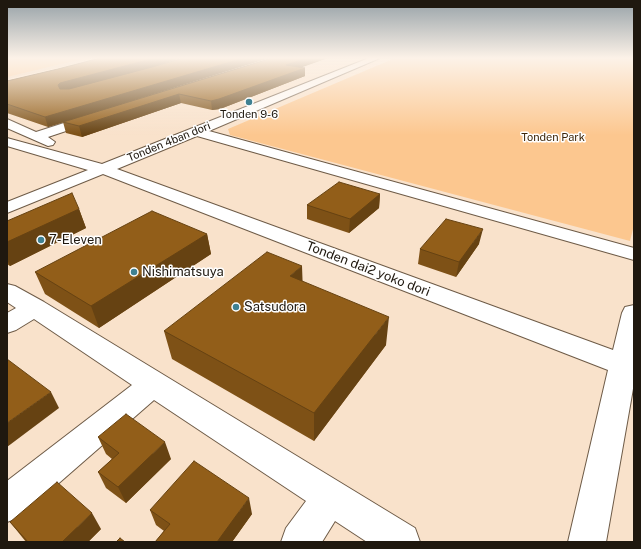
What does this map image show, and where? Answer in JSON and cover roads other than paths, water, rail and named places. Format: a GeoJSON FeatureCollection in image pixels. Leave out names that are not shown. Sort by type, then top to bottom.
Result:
{"type":"FeatureCollection","features":[{"type":"Feature","properties":{"kind":"street","name":"Tonden 4ban dori"},"geometry":{"type":"LineString","coordinates":[[7,208],[312,84]]}},
{"type":"Feature","properties":{"kind":"street"},"geometry":{"type":"LineString","coordinates":[[36,136],[104,114]]}},
{"type":"Feature","properties":{"kind":"street"},"geometry":{"type":"LineString","coordinates":[[7,123],[103,169]]}},
{"type":"Feature","properties":{"kind":"street"},"geometry":{"type":"LineString","coordinates":[[195,131],[634,254]]}},
{"type":"Feature","properties":{"kind":"street"},"geometry":{"type":"LineString","coordinates":[[7,142],[103,169]]}},
{"type":"Feature","properties":{"kind":"street","name":"Tonden dai2 yoko dori"},"geometry":{"type":"LineString","coordinates":[[103,169],[628,367]]}},
{"type":"Feature","properties":{"kind":"street"},"geometry":{"type":"LineString","coordinates":[[7,291],[401,542]]}},
{"type":"Feature","properties":{"kind":"street"},"geometry":{"type":"LineString","coordinates":[[7,324],[35,308]]}},
{"type":"Feature","properties":{"kind":"street"},"geometry":{"type":"LineString","coordinates":[[587,542],[628,367],[634,313]]}},
{"type":"Feature","properties":{"kind":"street"},"geometry":{"type":"LineString","coordinates":[[7,504],[153,384]]}},
{"type":"Feature","properties":{"kind":"street"},"geometry":{"type":"LineString","coordinates":[[300,542],[330,497]]}},
{"type":"Feature","properties":{"kind":"place","name":"Tonden 9-6"},"geometry":{"type":"Point","coordinates":[249,102]}},
{"type":"Feature","properties":{"kind":"place","name":"7-Eleven"},"geometry":{"type":"Point","coordinates":[41,240]}},
{"type":"Feature","properties":{"kind":"place","name":"Nishimatsuya"},"geometry":{"type":"Point","coordinates":[134,272]}},
{"type":"Feature","properties":{"kind":"place","name":"Satsudora"},"geometry":{"type":"Point","coordinates":[236,307]}},
{"type":"Feature","properties":{"kind":"park label","name":"Tonden Park"},"geometry":{"type":"Point","coordinates":[553,138]}}]}
